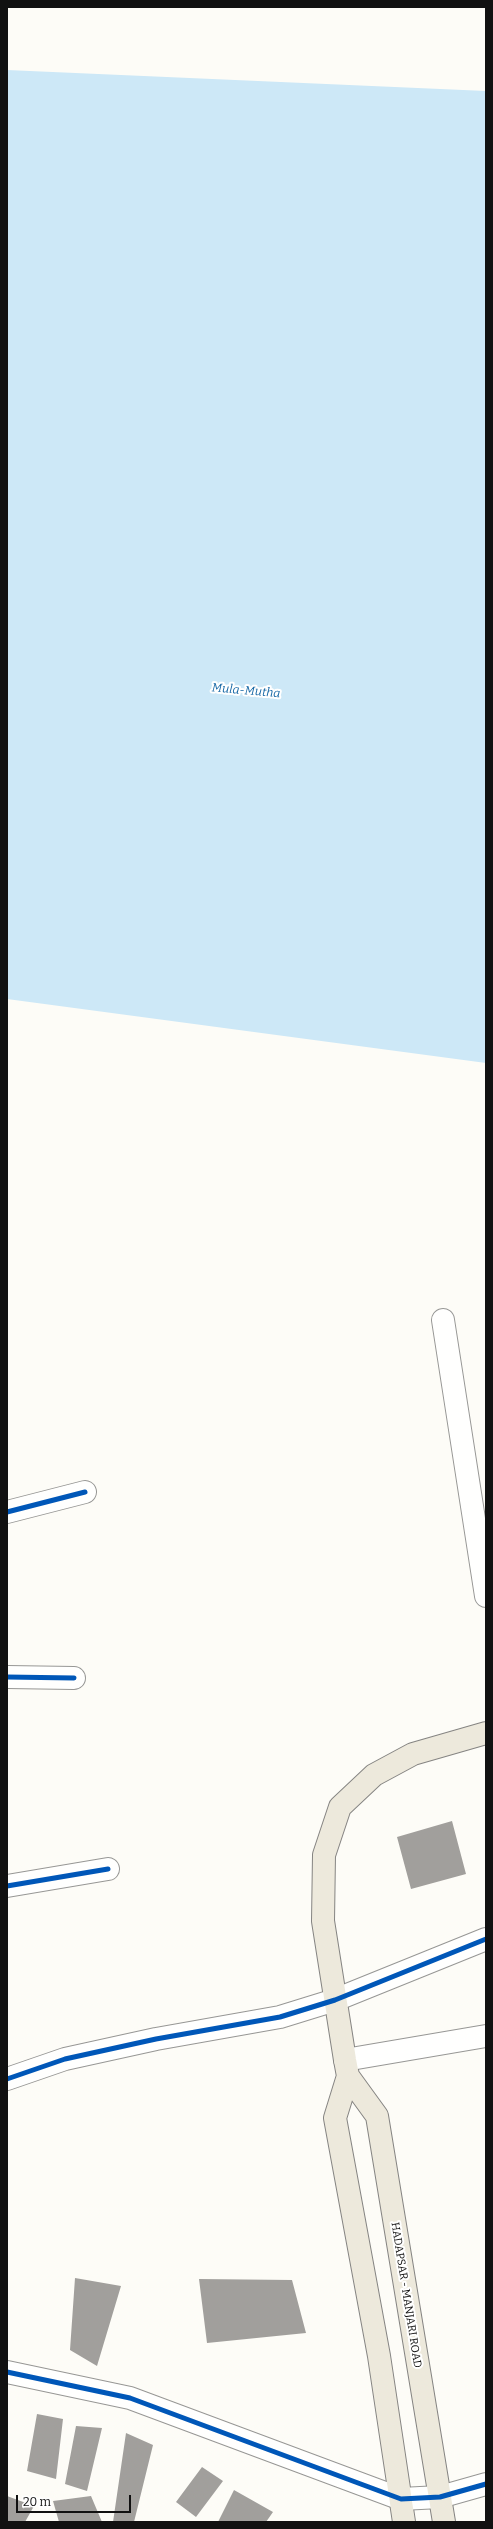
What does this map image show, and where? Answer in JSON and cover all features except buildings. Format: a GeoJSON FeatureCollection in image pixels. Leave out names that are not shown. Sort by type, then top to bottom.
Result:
{"type":"FeatureCollection","features":[{"type":"Feature","properties":{"kind":"main road","name":"HADAPSAR - MANJARI ROAD"},"geometry":{"type":"LineString","coordinates":[[444,2522],[377,2116],[347,2068],[334,2000],[323,1921],[324,1855],[340,1808],[374,1775],[413,1754],[486,1733]]}},
{"type":"Feature","properties":{"kind":"main road","name":"HADAPSAR - MANJARI ROAD"},"geometry":{"type":"LineString","coordinates":[[347,2068],[335,2118],[379,2356],[404,2522]]}},
{"type":"Feature","properties":{"kind":"street"},"geometry":{"type":"LineString","coordinates":[[443,1320],[486,1596]]}},
{"type":"Feature","properties":{"kind":"street"},"geometry":{"type":"LineString","coordinates":[[7,1512],[85,1492]]}},
{"type":"Feature","properties":{"kind":"street"},"geometry":{"type":"LineString","coordinates":[[7,1677],[74,1678]]}},
{"type":"Feature","properties":{"kind":"street"},"geometry":{"type":"LineString","coordinates":[[7,1886],[108,1869]]}},
{"type":"Feature","properties":{"kind":"street"},"geometry":{"type":"LineString","coordinates":[[7,2079],[65,2060],[156,2039],[273,2018],[334,2000],[486,1939]]}},
{"type":"Feature","properties":{"kind":"street"},"geometry":{"type":"LineString","coordinates":[[347,2068],[486,2036]]}},
{"type":"Feature","properties":{"kind":"street"},"geometry":{"type":"LineString","coordinates":[[7,2372],[130,2398],[401,2499],[440,2497],[486,2484]]}},
{"type":"Feature","properties":{"kind":"water","name":"Mula-Mutha"},"geometry":{"type":"Polygon","coordinates":[[[7,70],[486,91],[486,1063],[7,999],[7,70]]]}},
{"type":"Feature","properties":{"kind":"cycle path"},"geometry":{"type":"LineString","coordinates":[[7,1512],[85,1492]]}},
{"type":"Feature","properties":{"kind":"cycle path"},"geometry":{"type":"LineString","coordinates":[[7,1677],[74,1678]]}},
{"type":"Feature","properties":{"kind":"cycle path"},"geometry":{"type":"LineString","coordinates":[[7,1886],[108,1869]]}},
{"type":"Feature","properties":{"kind":"cycle path"},"geometry":{"type":"LineString","coordinates":[[7,2079],[65,2059],[156,2039],[280,2017],[335,2000],[486,1939]]}},
{"type":"Feature","properties":{"kind":"cycle path"},"geometry":{"type":"LineString","coordinates":[[7,2372],[130,2398],[401,2499],[440,2497],[486,2484]]}}]}
